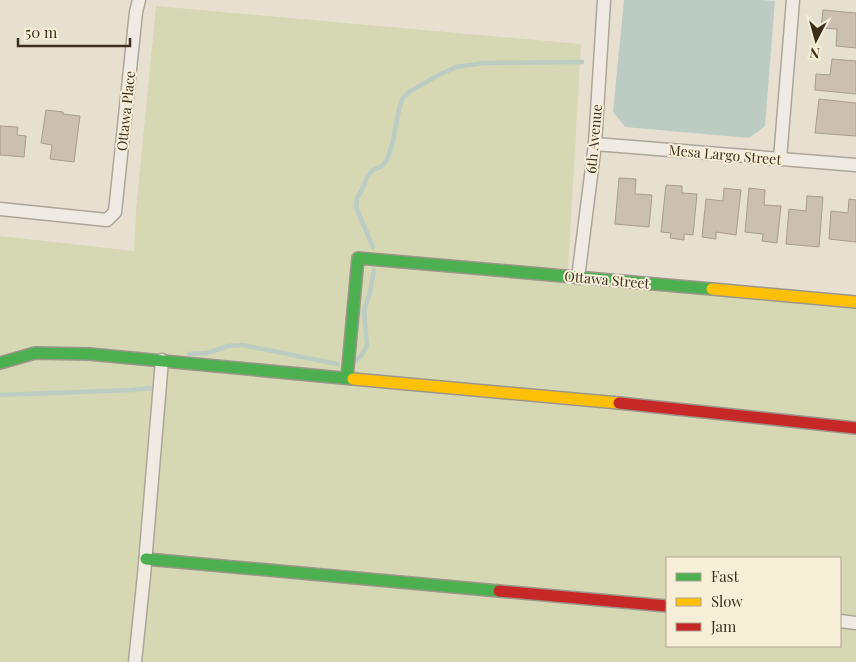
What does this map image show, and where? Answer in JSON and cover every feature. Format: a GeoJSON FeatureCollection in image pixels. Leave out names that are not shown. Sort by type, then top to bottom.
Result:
{"type":"FeatureCollection","features":[{"type":"Feature","properties":{"kind":"street","name":"Ottawa Place"},"geometry":{"type":"LineString","coordinates":[[0,209],[107,220],[115,212],[136,12],[139,0]]}},
{"type":"Feature","properties":{"kind":"street","name":"6th Avenue"},"geometry":{"type":"LineString","coordinates":[[578,278],[595,144],[604,0]]}},
{"type":"Feature","properties":{"kind":"street"},"geometry":{"type":"LineString","coordinates":[[780,160],[793,0]]}},
{"type":"Feature","properties":{"kind":"street","name":"Mesa Largo Street"},"geometry":{"type":"LineString","coordinates":[[595,144],[856,165]]}},
{"type":"Feature","properties":{"kind":"street","name":"Ottawa Street"},"geometry":{"type":"LineString","coordinates":[[347,378],[358,258],[856,302]]}},
{"type":"Feature","properties":{"kind":"street"},"geometry":{"type":"LineString","coordinates":[[0,363],[35,353],[89,354],[605,402],[856,428]]}},
{"type":"Feature","properties":{"kind":"street"},"geometry":{"type":"LineString","coordinates":[[135,662],[146,559],[162,360]]}},
{"type":"Feature","properties":{"kind":"street"},"geometry":{"type":"LineString","coordinates":[[146,559],[666,606]]}},
{"type":"Feature","properties":{"kind":"street"},"geometry":{"type":"LineString","coordinates":[[841,621],[856,623]]}},
{"type":"Feature","properties":{"kind":"green space"},"geometry":{"type":"Polygon","coordinates":[[[156,6],[581,44],[568,270],[856,299],[856,662],[0,662],[0,236],[134,251],[136,210],[156,6]]]}},
{"type":"Feature","properties":{"kind":"shaded area"},"geometry":{"type":"Polygon","coordinates":[[[624,0],[775,1],[765,126],[749,138],[625,127],[613,112],[624,0]]]}},
{"type":"Feature","properties":{"kind":"building"},"geometry":{"type":"Polygon","coordinates":[[[823,10],[856,13],[856,48],[836,46],[837,29],[821,28],[823,10]]]}},
{"type":"Feature","properties":{"kind":"building"},"geometry":{"type":"Polygon","coordinates":[[[832,59],[856,61],[856,94],[815,90],[816,74],[830,75],[832,59]]]}},
{"type":"Feature","properties":{"kind":"building"},"geometry":{"type":"Polygon","coordinates":[[[819,99],[856,103],[856,136],[815,133],[819,99]]]}},
{"type":"Feature","properties":{"kind":"building"},"geometry":{"type":"Polygon","coordinates":[[[46,110],[80,116],[74,162],[50,159],[52,145],[41,143],[46,110]]]}},
{"type":"Feature","properties":{"kind":"building"},"geometry":{"type":"Polygon","coordinates":[[[0,126],[18,127],[17,135],[26,136],[24,157],[0,155],[0,126]]]}},
{"type":"Feature","properties":{"kind":"building"},"geometry":{"type":"Polygon","coordinates":[[[619,178],[636,179],[635,194],[652,195],[649,227],[615,224],[619,178]]]}},
{"type":"Feature","properties":{"kind":"building"},"geometry":{"type":"Polygon","coordinates":[[[666,185],[682,186],[682,193],[697,194],[693,235],[684,234],[684,240],[670,238],[671,233],[661,232],[666,185]]]}},
{"type":"Feature","properties":{"kind":"building"},"geometry":{"type":"Polygon","coordinates":[[[724,188],[741,190],[736,235],[716,232],[716,239],[702,237],[706,199],[723,201],[724,188]]]}},
{"type":"Feature","properties":{"kind":"building"},"geometry":{"type":"Polygon","coordinates":[[[749,188],[765,190],[764,205],[781,206],[777,243],[762,241],[763,234],[745,232],[749,188]]]}},
{"type":"Feature","properties":{"kind":"building"},"geometry":{"type":"Polygon","coordinates":[[[807,196],[823,197],[819,247],[786,244],[789,209],[806,211],[807,196]]]}},
{"type":"Feature","properties":{"kind":"building"},"geometry":{"type":"Polygon","coordinates":[[[849,199],[856,200],[856,242],[829,239],[831,211],[848,213],[849,199]]]}},
{"type":"Feature","properties":{"kind":"waterway"},"geometry":{"type":"LineString","coordinates":[[373,247],[356,207],[357,198],[367,177],[387,160],[402,99],[409,92],[456,67],[484,63],[582,62]]}},
{"type":"Feature","properties":{"kind":"waterway"},"geometry":{"type":"LineString","coordinates":[[354,362],[361,356],[367,346],[364,311],[374,270]]}},
{"type":"Feature","properties":{"kind":"waterway"},"geometry":{"type":"LineString","coordinates":[[189,354],[207,353],[228,346],[243,345],[337,364]]}},
{"type":"Feature","properties":{"kind":"waterway"},"geometry":{"type":"LineString","coordinates":[[0,395],[150,388]]}},
{"type":"Feature","properties":{"kind":"traffic: fast"},"geometry":{"type":"LineString","coordinates":[[347,378],[358,258],[712,289]]}},
{"type":"Feature","properties":{"kind":"traffic: fast"},"geometry":{"type":"LineString","coordinates":[[0,363],[35,353],[89,354],[353,379]]}},
{"type":"Feature","properties":{"kind":"traffic: fast"},"geometry":{"type":"LineString","coordinates":[[146,559],[499,591]]}},
{"type":"Feature","properties":{"kind":"traffic: slow"},"geometry":{"type":"LineString","coordinates":[[712,289],[856,302]]}},
{"type":"Feature","properties":{"kind":"traffic: slow"},"geometry":{"type":"LineString","coordinates":[[353,379],[619,403]]}},
{"type":"Feature","properties":{"kind":"traffic: jam"},"geometry":{"type":"LineString","coordinates":[[619,403],[856,428]]}},
{"type":"Feature","properties":{"kind":"traffic: jam"},"geometry":{"type":"LineString","coordinates":[[499,591],[666,606]]}}]}
